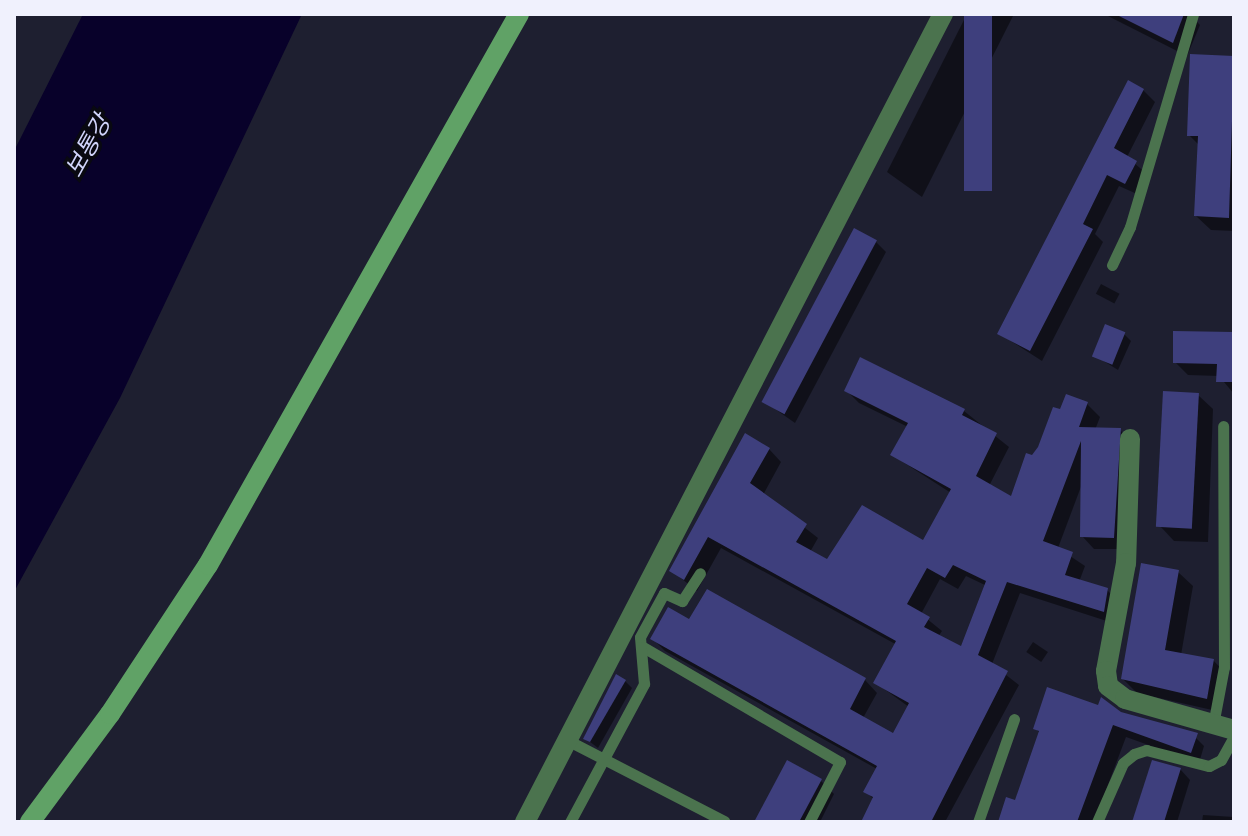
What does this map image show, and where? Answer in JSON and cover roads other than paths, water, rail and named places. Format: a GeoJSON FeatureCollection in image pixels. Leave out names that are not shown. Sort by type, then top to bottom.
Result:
{"type":"FeatureCollection","features":[{"type":"Feature","properties":{"kind":"main road"},"geometry":{"type":"LineString","coordinates":[[30,822],[110,714],[208,565],[519,14]]}},
{"type":"Feature","properties":{"kind":"street"},"geometry":{"type":"LineString","coordinates":[[525,822],[943,14]]}},
{"type":"Feature","properties":{"kind":"street"},"geometry":{"type":"LineString","coordinates":[[1130,439],[1126,563],[1106,671],[1108,686],[1125,699],[1234,730]]}},
{"type":"Feature","properties":{"kind":"lane"},"geometry":{"type":"LineString","coordinates":[[1112,265],[1130,227],[1193,14]]}},
{"type":"Feature","properties":{"kind":"lane"},"geometry":{"type":"LineString","coordinates":[[1213,725],[1224,667],[1223,426]]}},
{"type":"Feature","properties":{"kind":"lane"},"geometry":{"type":"LineString","coordinates":[[570,822],[644,684],[640,637],[664,593],[682,601],[700,573]]}},
{"type":"Feature","properties":{"kind":"lane"},"geometry":{"type":"LineString","coordinates":[[643,647],[840,762],[809,822]]}},
{"type":"Feature","properties":{"kind":"lane"},"geometry":{"type":"LineString","coordinates":[[978,822],[1014,719]]}},
{"type":"Feature","properties":{"kind":"lane"},"geometry":{"type":"LineString","coordinates":[[1097,822],[1123,763],[1134,754],[1146,750],[1209,766],[1221,760],[1234,737]]}},
{"type":"Feature","properties":{"kind":"lane"},"geometry":{"type":"LineString","coordinates":[[567,740],[724,821]]}},
{"type":"Feature","properties":{"kind":"water","name":"보통강"},"geometry":{"type":"Polygon","coordinates":[[[83,14],[302,14],[120,398],[14,592],[14,151],[83,14]]]}}]}
